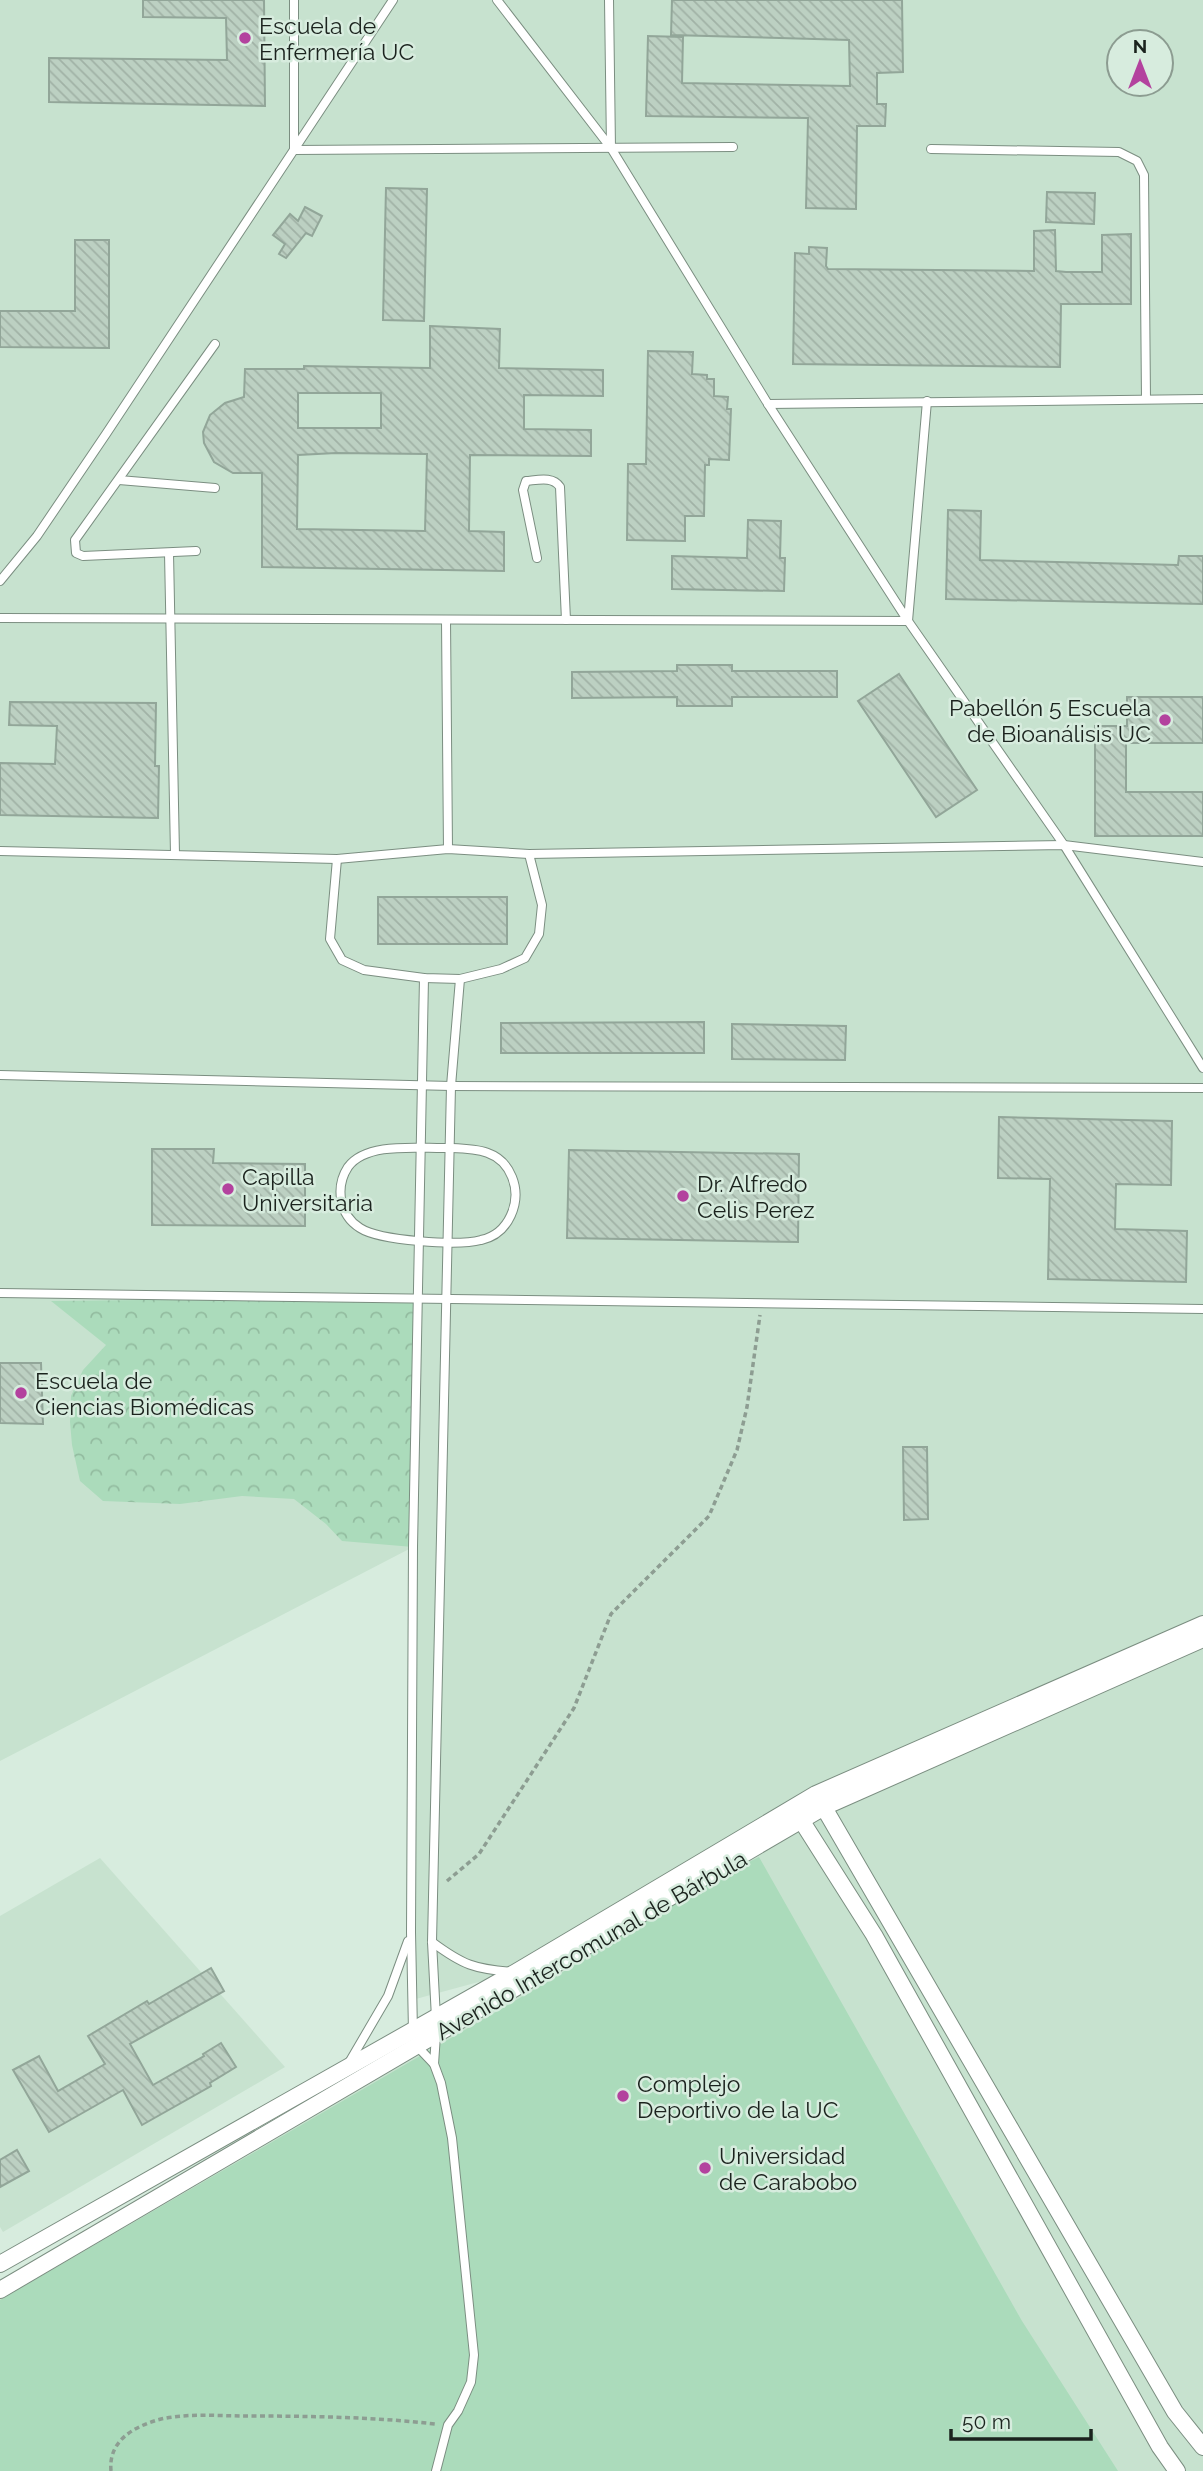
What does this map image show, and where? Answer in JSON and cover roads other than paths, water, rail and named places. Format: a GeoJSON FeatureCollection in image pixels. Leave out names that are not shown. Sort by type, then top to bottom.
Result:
{"type":"FeatureCollection","features":[{"type":"Feature","properties":{"kind":"street","name":"Avenido Intercomunal de Bárbula"},"geometry":{"type":"LineString","coordinates":[[0,2264],[346,2068],[414,2039],[436,2036],[802,1821],[820,1800],[1203,1624]]}},
{"type":"Feature","properties":{"kind":"street","name":"Avenido Intercomunal de Bárbula"},"geometry":{"type":"LineString","coordinates":[[0,2290],[414,2039],[436,2017],[792,1807],[820,1800],[1203,1639]]}},
{"type":"Feature","properties":{"kind":"street"},"geometry":{"type":"LineString","coordinates":[[820,1800],[1175,2412],[1203,2447]]}},
{"type":"Feature","properties":{"kind":"street"},"geometry":{"type":"LineString","coordinates":[[792,1807],[874,1935],[1160,2447],[1177,2471]]}},
{"type":"Feature","properties":{"kind":"lane"},"geometry":{"type":"LineString","coordinates":[[294,0],[294,150]]}},
{"type":"Feature","properties":{"kind":"lane"},"geometry":{"type":"LineString","coordinates":[[0,581],[37,536],[68,491],[393,0]]}},
{"type":"Feature","properties":{"kind":"lane"},"geometry":{"type":"LineString","coordinates":[[497,0],[611,148],[768,404],[908,621],[1064,845],[1203,1068]]}},
{"type":"Feature","properties":{"kind":"lane"},"geometry":{"type":"LineString","coordinates":[[609,0],[611,148]]}},
{"type":"Feature","properties":{"kind":"lane"},"geometry":{"type":"LineString","coordinates":[[294,150],[733,148]]}},
{"type":"Feature","properties":{"kind":"lane"},"geometry":{"type":"LineString","coordinates":[[931,149],[1119,152],[1137,160],[1144,175],[1146,399]]}},
{"type":"Feature","properties":{"kind":"lane"},"geometry":{"type":"LineString","coordinates":[[196,551],[83,556],[76,553],[75,540],[215,344]]}},
{"type":"Feature","properties":{"kind":"lane"},"geometry":{"type":"LineString","coordinates":[[768,404],[1203,399]]}},
{"type":"Feature","properties":{"kind":"lane"},"geometry":{"type":"LineString","coordinates":[[908,621],[927,401]]}},
{"type":"Feature","properties":{"kind":"lane"},"geometry":{"type":"LineString","coordinates":[[119,480],[215,488]]}},
{"type":"Feature","properties":{"kind":"lane"},"geometry":{"type":"LineString","coordinates":[[537,558],[523,490],[526,481],[551,480],[559,487],[566,620]]}},
{"type":"Feature","properties":{"kind":"lane"},"geometry":{"type":"LineString","coordinates":[[169,553],[175,854]]}},
{"type":"Feature","properties":{"kind":"lane"},"geometry":{"type":"LineString","coordinates":[[0,618],[908,621]]}},
{"type":"Feature","properties":{"kind":"lane"},"geometry":{"type":"LineString","coordinates":[[446,620],[448,849]]}},
{"type":"Feature","properties":{"kind":"lane"},"geometry":{"type":"LineString","coordinates":[[0,851],[337,859],[448,849],[528,854],[1064,845],[1203,862]]}},
{"type":"Feature","properties":{"kind":"lane"},"geometry":{"type":"LineString","coordinates":[[337,859],[330,939],[342,960],[363,970],[424,978],[460,979],[501,969],[524,958],[539,934],[542,905],[528,854]]}},
{"type":"Feature","properties":{"kind":"lane"},"geometry":{"type":"LineString","coordinates":[[424,978],[416,1297],[411,1932],[414,2039],[434,2064],[441,2083],[452,2138],[474,2355],[474,2369],[467,2395],[448,2425],[436,2471]]}},
{"type":"Feature","properties":{"kind":"lane"},"geometry":{"type":"LineString","coordinates":[[434,2064],[436,2017],[432,1942],[449,1149],[460,979]]}},
{"type":"Feature","properties":{"kind":"lane"},"geometry":{"type":"LineString","coordinates":[[0,1075],[451,1086],[1203,1088]]}},
{"type":"Feature","properties":{"kind":"lane"},"geometry":{"type":"LineString","coordinates":[[378,1149],[420,1149],[481,1149],[499,1158],[511,1174],[516,1193],[513,1213],[500,1231],[481,1241],[418,1241],[371,1233],[360,1228],[345,1212],[340,1190],[346,1170],[360,1156],[378,1149]]}},
{"type":"Feature","properties":{"kind":"lane"},"geometry":{"type":"LineString","coordinates":[[0,1293],[1203,1309]]}},
{"type":"Feature","properties":{"kind":"lane"},"geometry":{"type":"LineString","coordinates":[[346,2068],[388,1996],[411,1932]]}},
{"type":"Feature","properties":{"kind":"lane"},"geometry":{"type":"LineString","coordinates":[[432,1942],[458,1962],[489,1970],[516,1972]]}},
{"type":"Feature","properties":{"kind":"place","name":"Escuela de Enfermería UC"},"geometry":{"type":"Point","coordinates":[245,38]}},
{"type":"Feature","properties":{"kind":"place","name":"Pabellón 5 Escuela de Bioanálisis UC"},"geometry":{"type":"Point","coordinates":[1165,720]}},
{"type":"Feature","properties":{"kind":"place","name":"Capilla Universitaria"},"geometry":{"type":"Point","coordinates":[228,1189]}},
{"type":"Feature","properties":{"kind":"place","name":"Dr. Alfredo Celis Perez"},"geometry":{"type":"Point","coordinates":[683,1196]}},
{"type":"Feature","properties":{"kind":"place","name":"Escuela de Ciencias Biomédicas"},"geometry":{"type":"Point","coordinates":[21,1393]}},
{"type":"Feature","properties":{"kind":"place","name":"Complejo Deportivo de la UC"},"geometry":{"type":"Point","coordinates":[623,2096]}},
{"type":"Feature","properties":{"kind":"place","name":"Universidad de Carabobo"},"geometry":{"type":"Point","coordinates":[705,2168]}}]}
